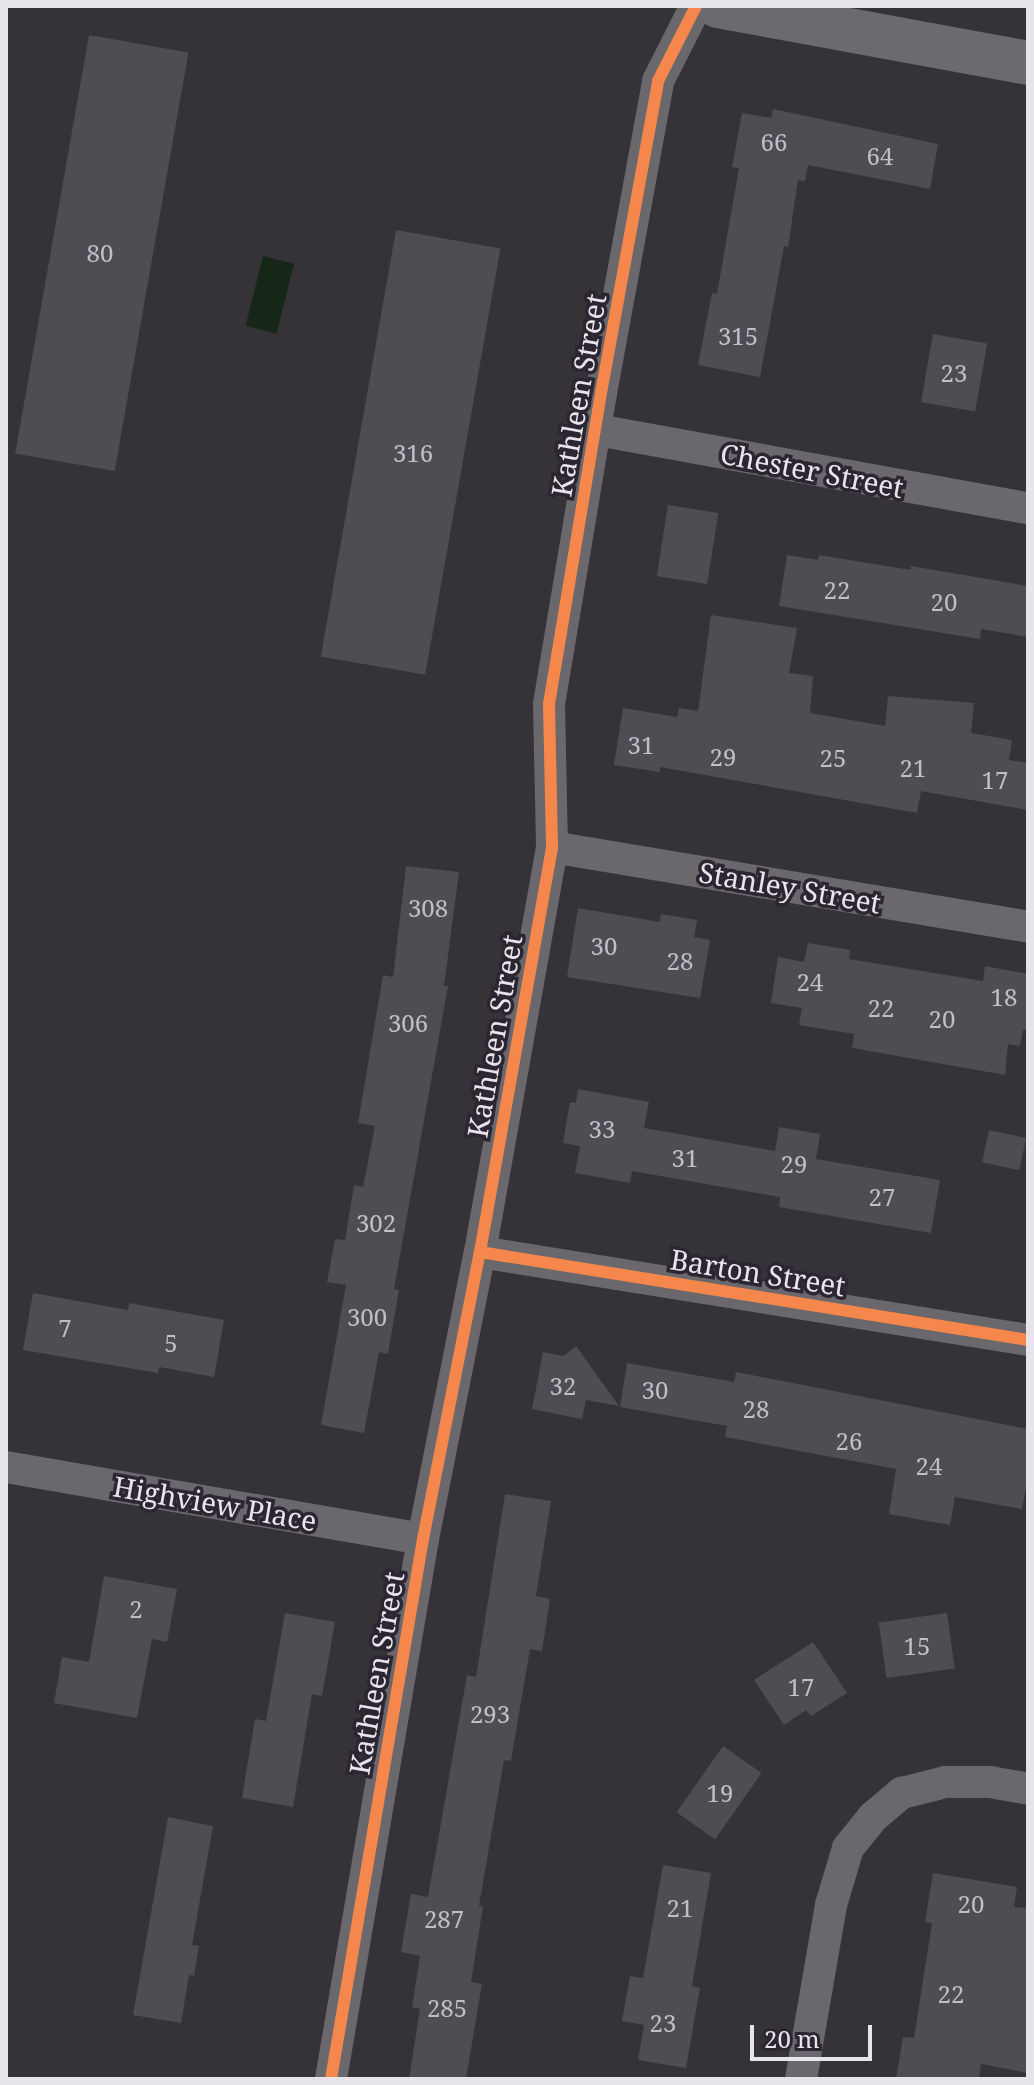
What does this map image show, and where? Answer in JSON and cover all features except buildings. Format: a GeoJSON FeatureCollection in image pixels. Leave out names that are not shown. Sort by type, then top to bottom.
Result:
{"type":"FeatureCollection","features":[{"type":"Feature","properties":{"kind":"main road"},"geometry":{"type":"LineString","coordinates":[[718,6],[1028,63]]}},
{"type":"Feature","properties":{"kind":"street","name":"Kathleen Street"},"geometry":{"type":"LineString","coordinates":[[331,2079],[423,1539],[480,1252],[552,847],[549,704],[658,81],[696,6]]}},
{"type":"Feature","properties":{"kind":"street","name":"Chester Street"},"geometry":{"type":"LineString","coordinates":[[597,430],[1028,508]]}},
{"type":"Feature","properties":{"kind":"street","name":"Stanley Street"},"geometry":{"type":"LineString","coordinates":[[552,847],[1028,927]]}},
{"type":"Feature","properties":{"kind":"street","name":"Barton Street"},"geometry":{"type":"LineString","coordinates":[[480,1252],[1028,1340]]}},
{"type":"Feature","properties":{"kind":"street","name":"Highview Place"},"geometry":{"type":"LineString","coordinates":[[6,1467],[423,1539]]}},
{"type":"Feature","properties":{"kind":"street"},"geometry":{"type":"LineString","coordinates":[[801,2079],[831,1905],[848,1848],[873,1817],[902,1793],[945,1782],[990,1782],[1028,1789]]}},
{"type":"Feature","properties":{"kind":"shaded area"},"geometry":{"type":"Polygon","coordinates":[[[263,256],[294,264],[277,334],[246,326],[263,256]]]}},
{"type":"Feature","properties":{"kind":"cycle path"},"geometry":{"type":"LineString","coordinates":[[331,2079],[423,1539],[480,1252],[552,847],[549,704],[601,393],[658,81],[696,6]]}},
{"type":"Feature","properties":{"kind":"cycle path"},"geometry":{"type":"LineString","coordinates":[[480,1252],[1028,1340]]}}]}
